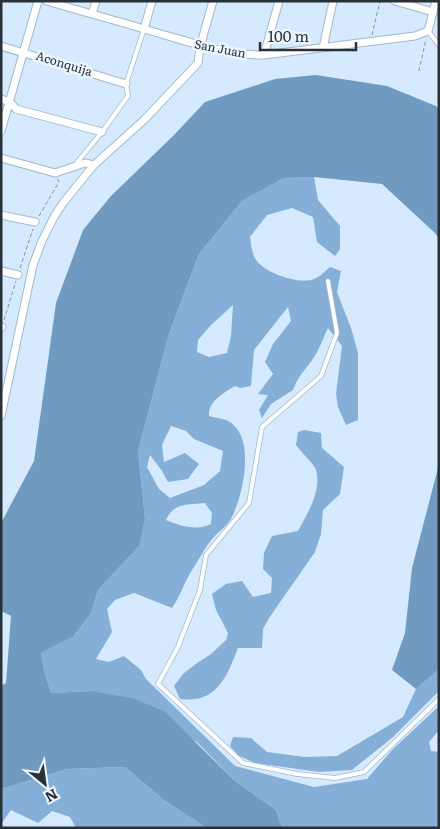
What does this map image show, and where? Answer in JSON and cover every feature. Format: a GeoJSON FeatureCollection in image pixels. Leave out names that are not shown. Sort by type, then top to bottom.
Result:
{"type":"FeatureCollection","features":[{"type":"Feature","properties":{"kind":"street"},"geometry":{"type":"LineString","coordinates":[[1,132],[38,1]]}},
{"type":"Feature","properties":{"kind":"street","name":"San Juan"},"geometry":{"type":"LineString","coordinates":[[47,1],[200,46],[247,55],[264,55],[370,42],[415,36],[428,31]]}},
{"type":"Feature","properties":{"kind":"street"},"geometry":{"type":"LineString","coordinates":[[92,14],[96,1]]}},
{"type":"Feature","properties":{"kind":"street"},"geometry":{"type":"LineString","coordinates":[[144,29],[152,1]]}},
{"type":"Feature","properties":{"kind":"street"},"geometry":{"type":"LineString","coordinates":[[1,416],[33,265],[54,217],[63,202],[94,165],[144,120],[198,63],[200,46],[212,1]]}},
{"type":"Feature","properties":{"kind":"street"},"geometry":{"type":"LineString","coordinates":[[264,55],[279,1]]}},
{"type":"Feature","properties":{"kind":"street"},"geometry":{"type":"LineString","coordinates":[[323,48],[333,1]]}},
{"type":"Feature","properties":{"kind":"street"},"geometry":{"type":"LineString","coordinates":[[395,1],[433,12]]}},
{"type":"Feature","properties":{"kind":"street"},"geometry":{"type":"LineString","coordinates":[[428,31],[436,1]]}},
{"type":"Feature","properties":{"kind":"street","name":"Aconquija"},"geometry":{"type":"LineString","coordinates":[[1,46],[126,84]]}},
{"type":"Feature","properties":{"kind":"street"},"geometry":{"type":"LineString","coordinates":[[1,100],[10,102],[16,109],[102,132]]}},
{"type":"Feature","properties":{"kind":"street"},"geometry":{"type":"LineString","coordinates":[[1,158],[55,173],[85,163],[94,165]]}},
{"type":"Feature","properties":{"kind":"street"},"geometry":{"type":"LineString","coordinates":[[1,215],[35,222]]}},
{"type":"Feature","properties":{"kind":"street"},"geometry":{"type":"LineString","coordinates":[[1,271],[18,275]]}},
{"type":"Feature","properties":{"kind":"lane"},"geometry":{"type":"LineString","coordinates":[[73,166],[102,132],[128,96],[126,84],[144,29]]}},
{"type":"Feature","properties":{"kind":"lane"},"geometry":{"type":"LineString","coordinates":[[428,31],[439,44]]}},
{"type":"Feature","properties":{"kind":"lane"},"geometry":{"type":"LineString","coordinates":[[328,281],[337,333],[321,376],[262,427],[249,503],[206,555],[200,590],[178,647],[158,684],[243,763],[297,774],[335,778],[364,772],[439,699]]}},
{"type":"Feature","properties":{"kind":"path"},"geometry":{"type":"LineString","coordinates":[[370,42],[380,1]]}},
{"type":"Feature","properties":{"kind":"path"},"geometry":{"type":"LineString","coordinates":[[419,71],[428,31]]}},
{"type":"Feature","properties":{"kind":"path"},"geometry":{"type":"LineString","coordinates":[[2,327],[35,222],[59,182],[55,173]]}},
{"type":"Feature","properties":{"kind":"shaded area"},"geometry":{"type":"Polygon","coordinates":[[[316,75],[387,86],[436,106],[439,109],[439,239],[435,233],[382,184],[314,177],[284,178],[242,201],[199,254],[169,334],[138,451],[145,518],[140,545],[98,590],[91,613],[73,637],[41,653],[51,693],[90,691],[132,698],[164,711],[235,781],[276,810],[282,828],[207,828],[165,801],[125,767],[67,769],[1,789],[1,686],[6,683],[11,616],[1,611],[1,523],[34,461],[56,303],[83,230],[111,196],[205,102],[275,79],[316,75]]]}},
{"type":"Feature","properties":{"kind":"shaded area"},"geometry":{"type":"Polygon","coordinates":[[[314,177],[318,200],[340,226],[340,249],[335,256],[317,242],[313,217],[292,208],[267,215],[250,237],[253,252],[260,265],[274,273],[291,279],[314,279],[330,267],[341,271],[337,292],[351,328],[358,353],[358,420],[346,425],[338,407],[336,394],[342,346],[328,328],[316,354],[298,379],[293,390],[271,404],[262,418],[259,410],[268,395],[258,394],[273,374],[265,362],[273,344],[291,321],[288,307],[254,350],[251,386],[240,388],[235,386],[217,398],[209,411],[209,416],[226,420],[237,429],[242,439],[245,453],[243,482],[236,509],[231,519],[207,545],[172,608],[134,593],[115,600],[107,609],[112,632],[96,659],[109,662],[124,656],[141,670],[146,679],[235,766],[314,787],[367,779],[392,750],[439,706],[439,730],[429,742],[431,751],[439,752],[439,828],[282,828],[276,810],[235,781],[197,742],[90,691],[51,693],[44,670],[41,653],[73,637],[91,613],[98,590],[140,545],[145,518],[138,451],[169,334],[199,254],[242,201],[284,178],[314,177]],[[233,305],[198,340],[197,352],[209,357],[227,353],[231,336],[233,305]],[[171,426],[162,445],[164,462],[185,453],[199,464],[188,479],[168,482],[150,455],[147,467],[159,489],[170,498],[204,485],[220,471],[223,451],[194,439],[186,431],[171,426]],[[205,503],[177,507],[169,514],[166,520],[183,526],[194,527],[211,524],[212,513],[205,503]]]}},
{"type":"Feature","properties":{"kind":"shaded area"},"geometry":{"type":"Polygon","coordinates":[[[304,430],[321,433],[322,448],[344,467],[340,494],[323,510],[321,534],[315,552],[269,618],[263,629],[262,648],[238,648],[225,678],[219,686],[203,697],[180,699],[174,686],[183,674],[211,654],[226,640],[228,633],[216,610],[212,594],[226,584],[242,581],[253,597],[271,593],[272,578],[263,569],[264,553],[272,536],[298,531],[313,502],[317,486],[316,470],[296,445],[298,432],[304,430]]]}},
{"type":"Feature","properties":{"kind":"shaded area"},"geometry":{"type":"Polygon","coordinates":[[[439,464],[439,669],[416,689],[392,670],[405,633],[412,568],[439,464]]]}},
{"type":"Feature","properties":{"kind":"shaded area"},"geometry":{"type":"Polygon","coordinates":[[[439,669],[439,691],[393,737],[352,770],[319,772],[255,763],[239,756],[230,746],[233,737],[251,738],[267,752],[305,757],[337,756],[403,717],[416,689],[439,669]]]}},
{"type":"Feature","properties":{"kind":"shaded area"},"geometry":{"type":"Polygon","coordinates":[[[125,767],[165,801],[207,828],[76,828],[70,817],[52,811],[38,823],[11,810],[1,824],[1,789],[67,769],[125,767]]]}}]}
